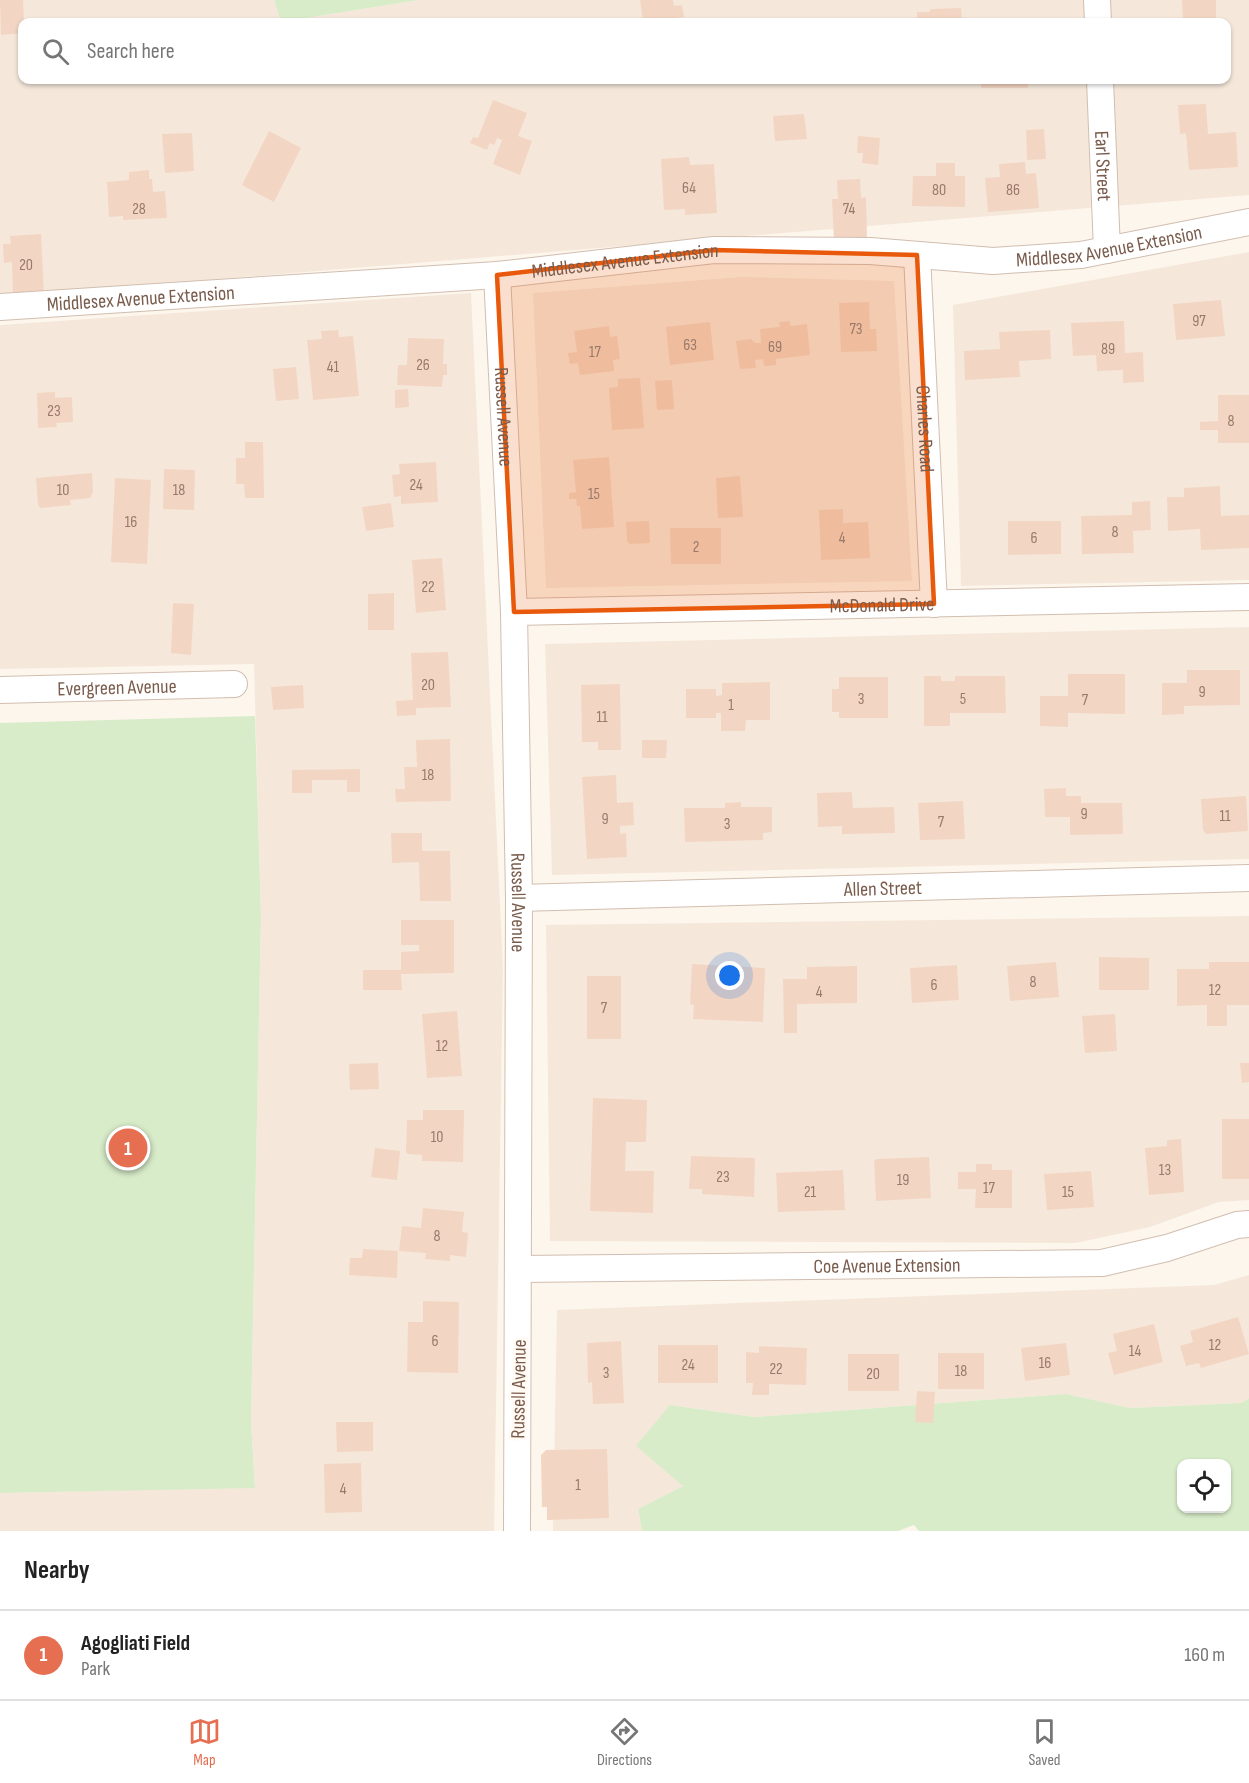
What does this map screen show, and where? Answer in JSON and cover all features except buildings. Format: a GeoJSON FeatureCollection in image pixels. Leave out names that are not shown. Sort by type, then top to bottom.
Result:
{"type":"FeatureCollection","features":[{"type":"Feature","properties":{"kind":"street"},"geometry":{"type":"LineString","coordinates":[[1097,0],[1098,18]]}},
{"type":"Feature","properties":{"kind":"street","name":"Earl Street"},"geometry":{"type":"LineString","coordinates":[[1100,84],[1107,250]]}},
{"type":"Feature","properties":{"kind":"street","name":"Middlesex Avenue Extension"},"geometry":{"type":"LineString","coordinates":[[0,307],[497,275],[714,250],[870,251],[993,261],[1081,255],[1249,222]]}},
{"type":"Feature","properties":{"kind":"street","name":"Charles Road"},"geometry":{"type":"LineString","coordinates":[[917,255],[934,604]]}},
{"type":"Feature","properties":{"kind":"street","name":"Russell Avenue"},"geometry":{"type":"LineString","coordinates":[[497,275],[514,612],[519,898],[517,1531]]}},
{"type":"Feature","properties":{"kind":"street","name":"McDonald Drive"},"geometry":{"type":"LineString","coordinates":[[514,612],[1249,597]]}},
{"type":"Feature","properties":{"kind":"street","name":"Evergreen Avenue"},"geometry":{"type":"LineString","coordinates":[[0,690],[234,684]]}},
{"type":"Feature","properties":{"kind":"street","name":"Allen Street"},"geometry":{"type":"LineString","coordinates":[[519,898],[1249,878]]}},
{"type":"Feature","properties":{"kind":"street","name":"Coe Avenue Extension"},"geometry":{"type":"LineString","coordinates":[[519,1269],[1102,1263],[1167,1248],[1237,1225],[1249,1224]]}},
{"type":"Feature","properties":{"kind":"highlighted area"},"geometry":{"type":"Polygon","coordinates":[[[714,250],[917,255],[934,604],[514,612],[497,275],[714,250]]]}},
{"type":"Feature","properties":{"kind":"shaded area"},"geometry":{"type":"Polygon","coordinates":[[[0,0],[274,0],[280,18],[18,18],[18,84],[1231,84],[1231,18],[306,18],[419,0],[1249,0],[1249,195],[0,297],[0,0]]]}},
{"type":"Feature","properties":{"kind":"shaded area"},"geometry":{"type":"Polygon","coordinates":[[[1249,252],[1249,580],[961,586],[953,305],[1249,252]]]}},
{"type":"Feature","properties":{"kind":"shaded area"},"geometry":{"type":"Polygon","coordinates":[[[741,277],[894,281],[912,581],[546,588],[533,293],[741,277]]]}},
{"type":"Feature","properties":{"kind":"shaded area"},"geometry":{"type":"Polygon","coordinates":[[[471,293],[503,968],[494,1531],[0,1531],[0,1493],[255,1487],[251,1421],[261,915],[254,664],[0,669],[0,325],[471,293]]]}},
{"type":"Feature","properties":{"kind":"shaded area"},"geometry":{"type":"Polygon","coordinates":[[[1249,627],[1249,859],[552,875],[545,644],[1249,627]]]}},
{"type":"Feature","properties":{"kind":"shaded area"},"geometry":{"type":"Polygon","coordinates":[[[1249,916],[1249,1200],[1219,1202],[1150,1227],[1076,1243],[550,1241],[546,925],[1249,916]]]}},
{"type":"Feature","properties":{"kind":"shaded area"},"geometry":{"type":"Polygon","coordinates":[[[1249,1275],[1249,1398],[1242,1403],[1130,1408],[1066,1394],[754,1417],[670,1405],[683,1486],[638,1509],[642,1531],[553,1531],[557,1310],[1214,1285],[1249,1275]]]}},
{"type":"Feature","properties":{"kind":"green space"},"geometry":{"type":"Polygon","coordinates":[[[274,0],[419,0],[306,18],[280,18],[274,0]]]}},
{"type":"Feature","properties":{"kind":"green space"},"geometry":{"type":"Polygon","coordinates":[[[255,716],[261,915],[251,1421],[255,1488],[0,1493],[0,723],[255,716]]]}},
{"type":"Feature","properties":{"kind":"green space"},"geometry":{"type":"Polygon","coordinates":[[[1066,1394],[1130,1408],[1242,1403],[1249,1398],[1249,1531],[919,1531],[914,1525],[898,1531],[642,1531],[638,1509],[683,1486],[636,1446],[670,1405],[754,1417],[1066,1394]]]}},
{"type":"Feature","properties":{"kind":"place","name":"Agogliati Field"},"geometry":{"type":"Point","coordinates":[128,1148]}}]}
